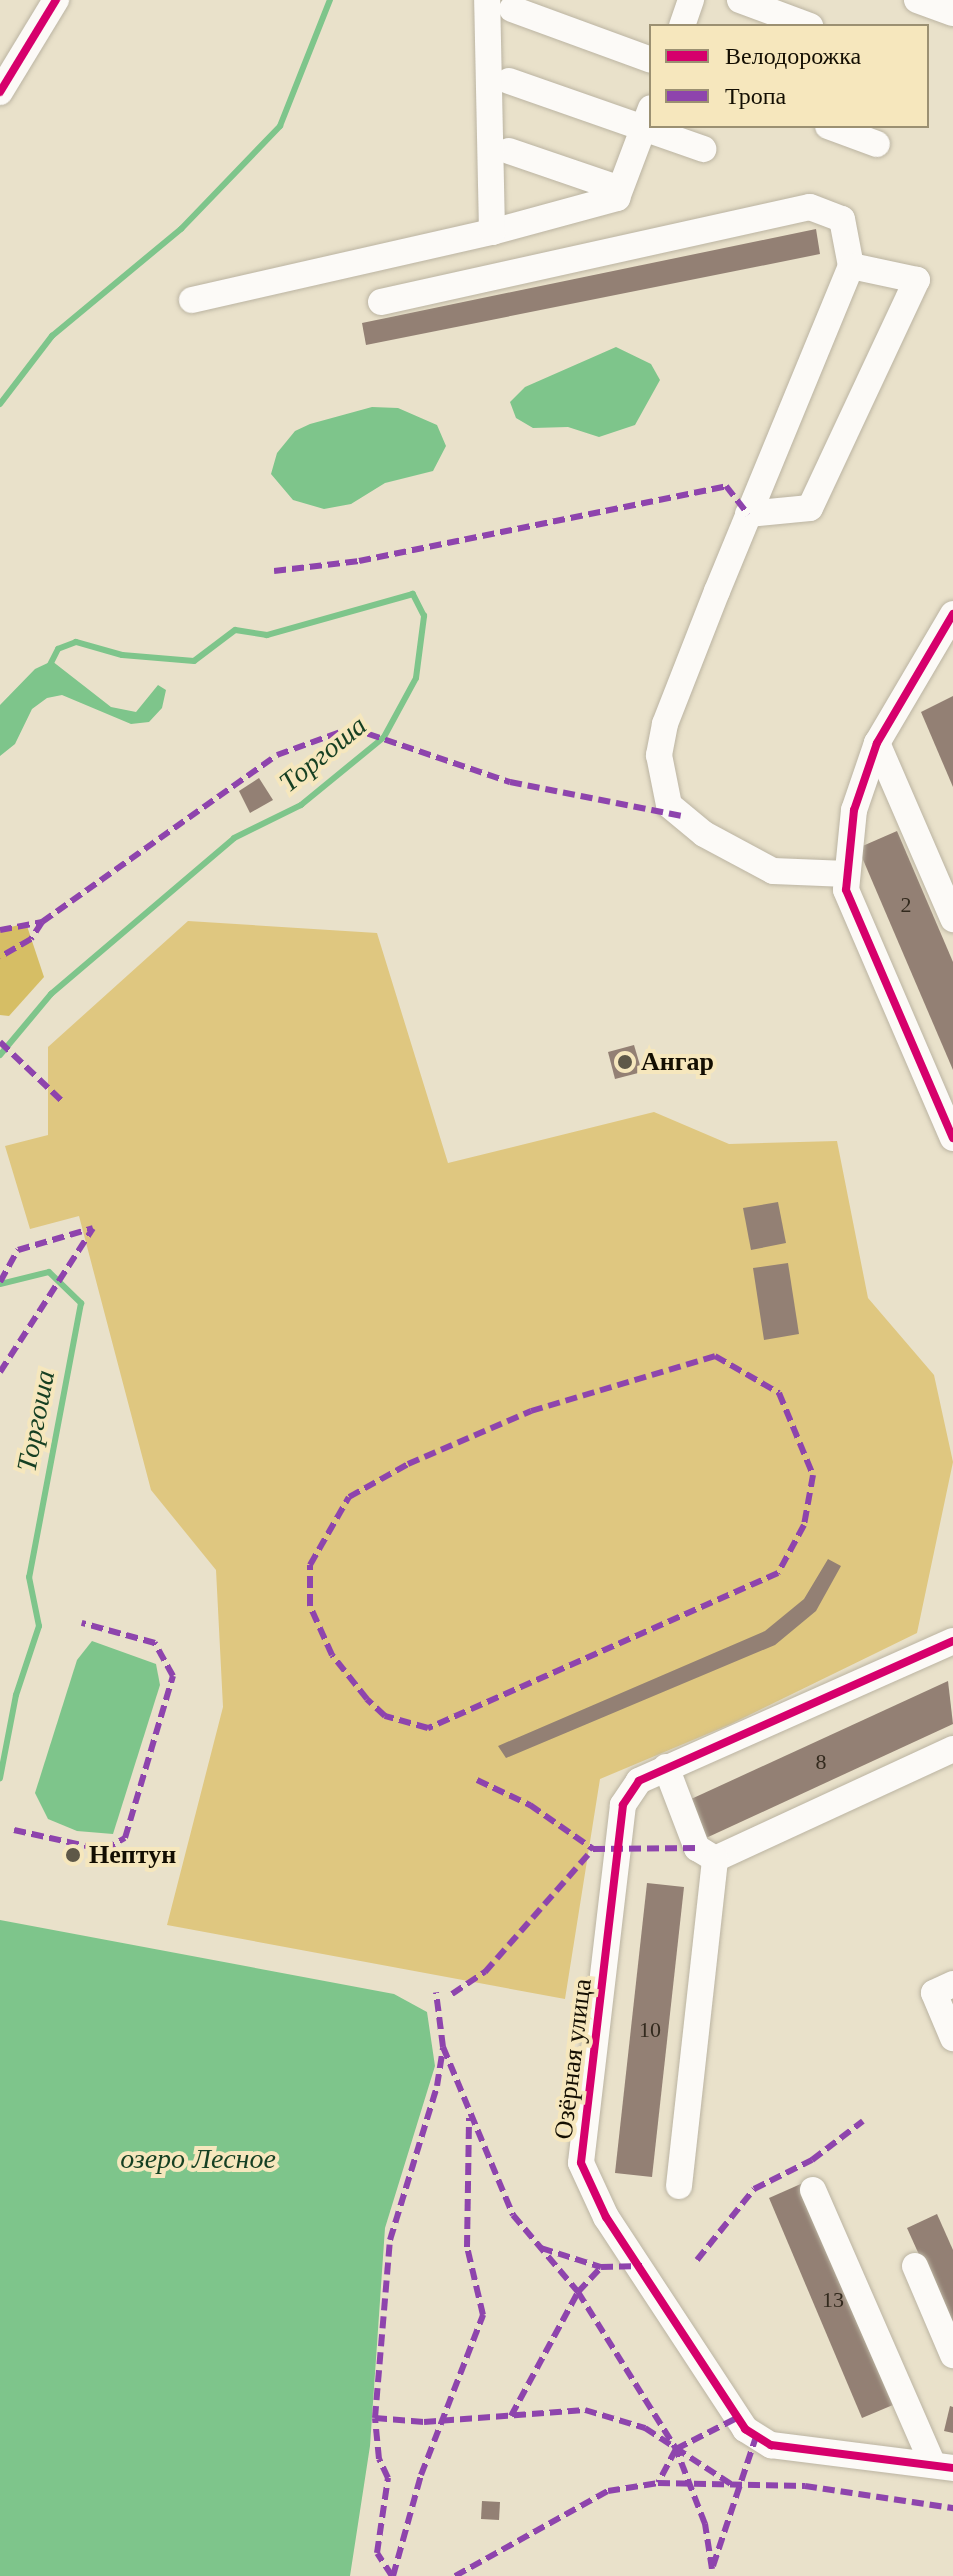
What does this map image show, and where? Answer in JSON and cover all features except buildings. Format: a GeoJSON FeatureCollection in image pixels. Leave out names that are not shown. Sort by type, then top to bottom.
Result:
{"type":"FeatureCollection","features":[{"type":"Feature","properties":{"kind":"street"},"geometry":{"type":"LineString","coordinates":[[0,92],[56,0]]}},
{"type":"Feature","properties":{"kind":"street"},"geometry":{"type":"LineString","coordinates":[[487,0],[492,232]]}},
{"type":"Feature","properties":{"kind":"street"},"geometry":{"type":"LineString","coordinates":[[683,24],[691,0]]}},
{"type":"Feature","properties":{"kind":"street"},"geometry":{"type":"LineString","coordinates":[[740,0],[805,24]]}},
{"type":"Feature","properties":{"kind":"street"},"geometry":{"type":"LineString","coordinates":[[917,0],[953,13]]}},
{"type":"Feature","properties":{"kind":"street"},"geometry":{"type":"LineString","coordinates":[[512,9],[649,59]]}},
{"type":"Feature","properties":{"kind":"street"},"geometry":{"type":"LineString","coordinates":[[192,300],[492,232],[617,198],[647,118],[509,81]]}},
{"type":"Feature","properties":{"kind":"street"},"geometry":{"type":"LineString","coordinates":[[665,128],[703,149]]}},
{"type":"Feature","properties":{"kind":"street"},"geometry":{"type":"LineString","coordinates":[[833,128],[877,144]]}},
{"type":"Feature","properties":{"kind":"street"},"geometry":{"type":"LineString","coordinates":[[509,151],[620,189]]}},
{"type":"Feature","properties":{"kind":"street"},"geometry":{"type":"LineString","coordinates":[[381,302],[810,207],[842,219],[851,266],[665,724],[659,755],[662,785],[669,805],[681,816],[773,871],[847,874]]}},
{"type":"Feature","properties":{"kind":"street"},"geometry":{"type":"LineString","coordinates":[[748,514],[810,508],[917,280],[851,266]]}},
{"type":"Feature","properties":{"kind":"street"},"geometry":{"type":"LineString","coordinates":[[953,614],[877,743],[854,810],[846,890],[947,1107],[953,1138]]}},
{"type":"Feature","properties":{"kind":"street"},"geometry":{"type":"LineString","coordinates":[[877,743],[953,919]]}},
{"type":"Feature","properties":{"kind":"street","name":"Озёрная улица"},"geometry":{"type":"LineString","coordinates":[[943,2466],[771,2445],[745,2429],[606,2217],[581,2163],[623,1805],[639,1781],[953,1641]]}},
{"type":"Feature","properties":{"kind":"street"},"geometry":{"type":"LineString","coordinates":[[715,1859],[953,1749]]}},
{"type":"Feature","properties":{"kind":"street"},"geometry":{"type":"LineString","coordinates":[[666,1767],[697,1848],[715,1859]]}},
{"type":"Feature","properties":{"kind":"street"},"geometry":{"type":"LineString","coordinates":[[679,2186],[715,1859]]}},
{"type":"Feature","properties":{"kind":"street"},"geometry":{"type":"LineString","coordinates":[[953,1984],[934,1993],[953,2038]]}},
{"type":"Feature","properties":{"kind":"street"},"geometry":{"type":"LineString","coordinates":[[813,2190],[943,2466]]}},
{"type":"Feature","properties":{"kind":"street"},"geometry":{"type":"LineString","coordinates":[[915,2266],[953,2355]]}},
{"type":"Feature","properties":{"kind":"shaded area"},"geometry":{"type":"Polygon","coordinates":[[[188,921],[377,933],[448,1163],[654,1112],[729,1144],[837,1141],[868,1298],[934,1375],[953,1462],[917,1633],[731,1724],[600,1779],[565,1999],[167,1925],[223,1707],[216,1570],[151,1490],[79,1216],[30,1229],[5,1146],[48,1135],[48,1047],[188,921]]]}},
{"type":"Feature","properties":{"kind":"shaded area"},"geometry":{"type":"Polygon","coordinates":[[[26,923],[44,977],[9,1016],[0,1015],[0,930],[26,923]]]}},
{"type":"Feature","properties":{"kind":"water"},"geometry":{"type":"Polygon","coordinates":[[[616,347],[651,364],[660,380],[635,425],[599,437],[568,427],[533,428],[516,418],[510,402],[525,387],[616,347]]]}},
{"type":"Feature","properties":{"kind":"water"},"geometry":{"type":"Polygon","coordinates":[[[372,407],[398,408],[437,425],[446,446],[433,471],[385,483],[351,504],[324,509],[293,500],[271,474],[277,453],[295,431],[372,407]]]}},
{"type":"Feature","properties":{"kind":"water"},"geometry":{"type":"Polygon","coordinates":[[[52,661],[111,707],[136,712],[158,685],[166,690],[162,708],[149,722],[131,724],[62,695],[47,698],[32,709],[15,744],[0,756],[0,705],[35,669],[52,661]]]}},
{"type":"Feature","properties":{"kind":"water"},"geometry":{"type":"Polygon","coordinates":[[[92,1641],[156,1664],[160,1685],[113,1834],[77,1831],[48,1819],[35,1793],[77,1660],[92,1641]]]}},
{"type":"Feature","properties":{"kind":"water","name":"озеро Лесное"},"geometry":{"type":"Polygon","coordinates":[[[0,1920],[394,1994],[427,2012],[435,2066],[385,2228],[370,2446],[350,2576],[0,2576],[0,1920]]]}},
{"type":"Feature","properties":{"kind":"waterway","name":"Торгоша"},"geometry":{"type":"LineString","coordinates":[[0,404],[52,336],[181,229],[280,126],[330,0]]}},
{"type":"Feature","properties":{"kind":"waterway","name":"Торгоша"},"geometry":{"type":"LineString","coordinates":[[0,1055],[51,994],[234,838],[301,805],[384,737],[416,678],[424,616],[413,594],[267,635],[235,630],[194,661],[122,655],[76,642],[58,649],[50,665]]}},
{"type":"Feature","properties":{"kind":"waterway","name":"Торгоша"},"geometry":{"type":"LineString","coordinates":[[0,1284],[49,1272],[81,1303],[29,1577],[39,1626],[16,1695],[0,1778]]}},
{"type":"Feature","properties":{"kind":"marked path"},"geometry":{"type":"LineString","coordinates":[[274,571],[359,561],[726,486],[748,514]]}},
{"type":"Feature","properties":{"kind":"marked path"},"geometry":{"type":"LineString","coordinates":[[42,922],[277,755],[351,728],[510,782],[681,816]]}},
{"type":"Feature","properties":{"kind":"marked path"},"geometry":{"type":"LineString","coordinates":[[0,930],[42,922],[31,939],[0,957]]}},
{"type":"Feature","properties":{"kind":"marked path"},"geometry":{"type":"LineString","coordinates":[[0,1042],[63,1102]]}},
{"type":"Feature","properties":{"kind":"marked path"},"geometry":{"type":"LineString","coordinates":[[0,1282],[18,1250],[93,1228]]}},
{"type":"Feature","properties":{"kind":"marked path"},"geometry":{"type":"LineString","coordinates":[[0,1372],[93,1228]]}},
{"type":"Feature","properties":{"kind":"marked path"},"geometry":{"type":"LineString","coordinates":[[715,1356],[779,1393],[813,1475],[804,1525],[778,1573],[428,1728],[385,1716],[367,1699],[332,1655],[310,1606],[310,1565],[349,1497],[408,1464],[531,1411],[715,1356]]}},
{"type":"Feature","properties":{"kind":"marked path"},"geometry":{"type":"LineString","coordinates":[[14,1830],[104,1850],[125,1838],[173,1676],[155,1643],[82,1623]]}},
{"type":"Feature","properties":{"kind":"marked path"},"geometry":{"type":"LineString","coordinates":[[477,1780],[530,1805],[593,1849],[697,1848]]}},
{"type":"Feature","properties":{"kind":"marked path"},"geometry":{"type":"LineString","coordinates":[[452,1994],[485,1972],[593,1849]]}},
{"type":"Feature","properties":{"kind":"marked path"},"geometry":{"type":"LineString","coordinates":[[392,2576],[377,2553],[388,2478],[379,2459],[375,2418],[390,2240],[437,2086],[443,2047],[436,1992]]}},
{"type":"Feature","properties":{"kind":"marked path"},"geometry":{"type":"LineString","coordinates":[[443,2047],[513,2215],[578,2292],[676,2449],[658,2483]]}},
{"type":"Feature","properties":{"kind":"marked path"},"geometry":{"type":"LineString","coordinates":[[393,2576],[421,2475],[483,2315],[467,2247],[469,2118]]}},
{"type":"Feature","properties":{"kind":"marked path"},"geometry":{"type":"LineString","coordinates":[[697,2260],[754,2189],[812,2160],[863,2121]]}},
{"type":"Feature","properties":{"kind":"marked path"},"geometry":{"type":"LineString","coordinates":[[541,2248],[601,2267],[642,2266]]}},
{"type":"Feature","properties":{"kind":"marked path"},"geometry":{"type":"LineString","coordinates":[[511,2416],[578,2292],[601,2267]]}},
{"type":"Feature","properties":{"kind":"marked path"},"geometry":{"type":"LineString","coordinates":[[375,2418],[424,2422],[585,2410],[645,2428],[731,2484]]}},
{"type":"Feature","properties":{"kind":"marked path"},"geometry":{"type":"LineString","coordinates":[[712,2569],[705,2524],[676,2449],[735,2419]]}},
{"type":"Feature","properties":{"kind":"marked path"},"geometry":{"type":"LineString","coordinates":[[713,2566],[756,2437]]}},
{"type":"Feature","properties":{"kind":"marked path"},"geometry":{"type":"LineString","coordinates":[[455,2576],[608,2491],[658,2483],[805,2486],[953,2508]]}},
{"type":"Feature","properties":{"kind":"cycle path"},"geometry":{"type":"LineString","coordinates":[[0,92],[56,0]]}},
{"type":"Feature","properties":{"kind":"cycle path"},"geometry":{"type":"LineString","coordinates":[[953,614],[877,743],[854,810],[846,890],[953,1138]]}},
{"type":"Feature","properties":{"kind":"cycle path"},"geometry":{"type":"LineString","coordinates":[[953,1641],[639,1781],[623,1805],[581,2163],[606,2217],[745,2429],[771,2445],[953,2468]]}},
{"type":"Feature","properties":{"kind":"place","name":"Ангар"},"geometry":{"type":"Point","coordinates":[625,1062]}},
{"type":"Feature","properties":{"kind":"place","name":"Нептун"},"geometry":{"type":"Point","coordinates":[73,1855]}}]}
